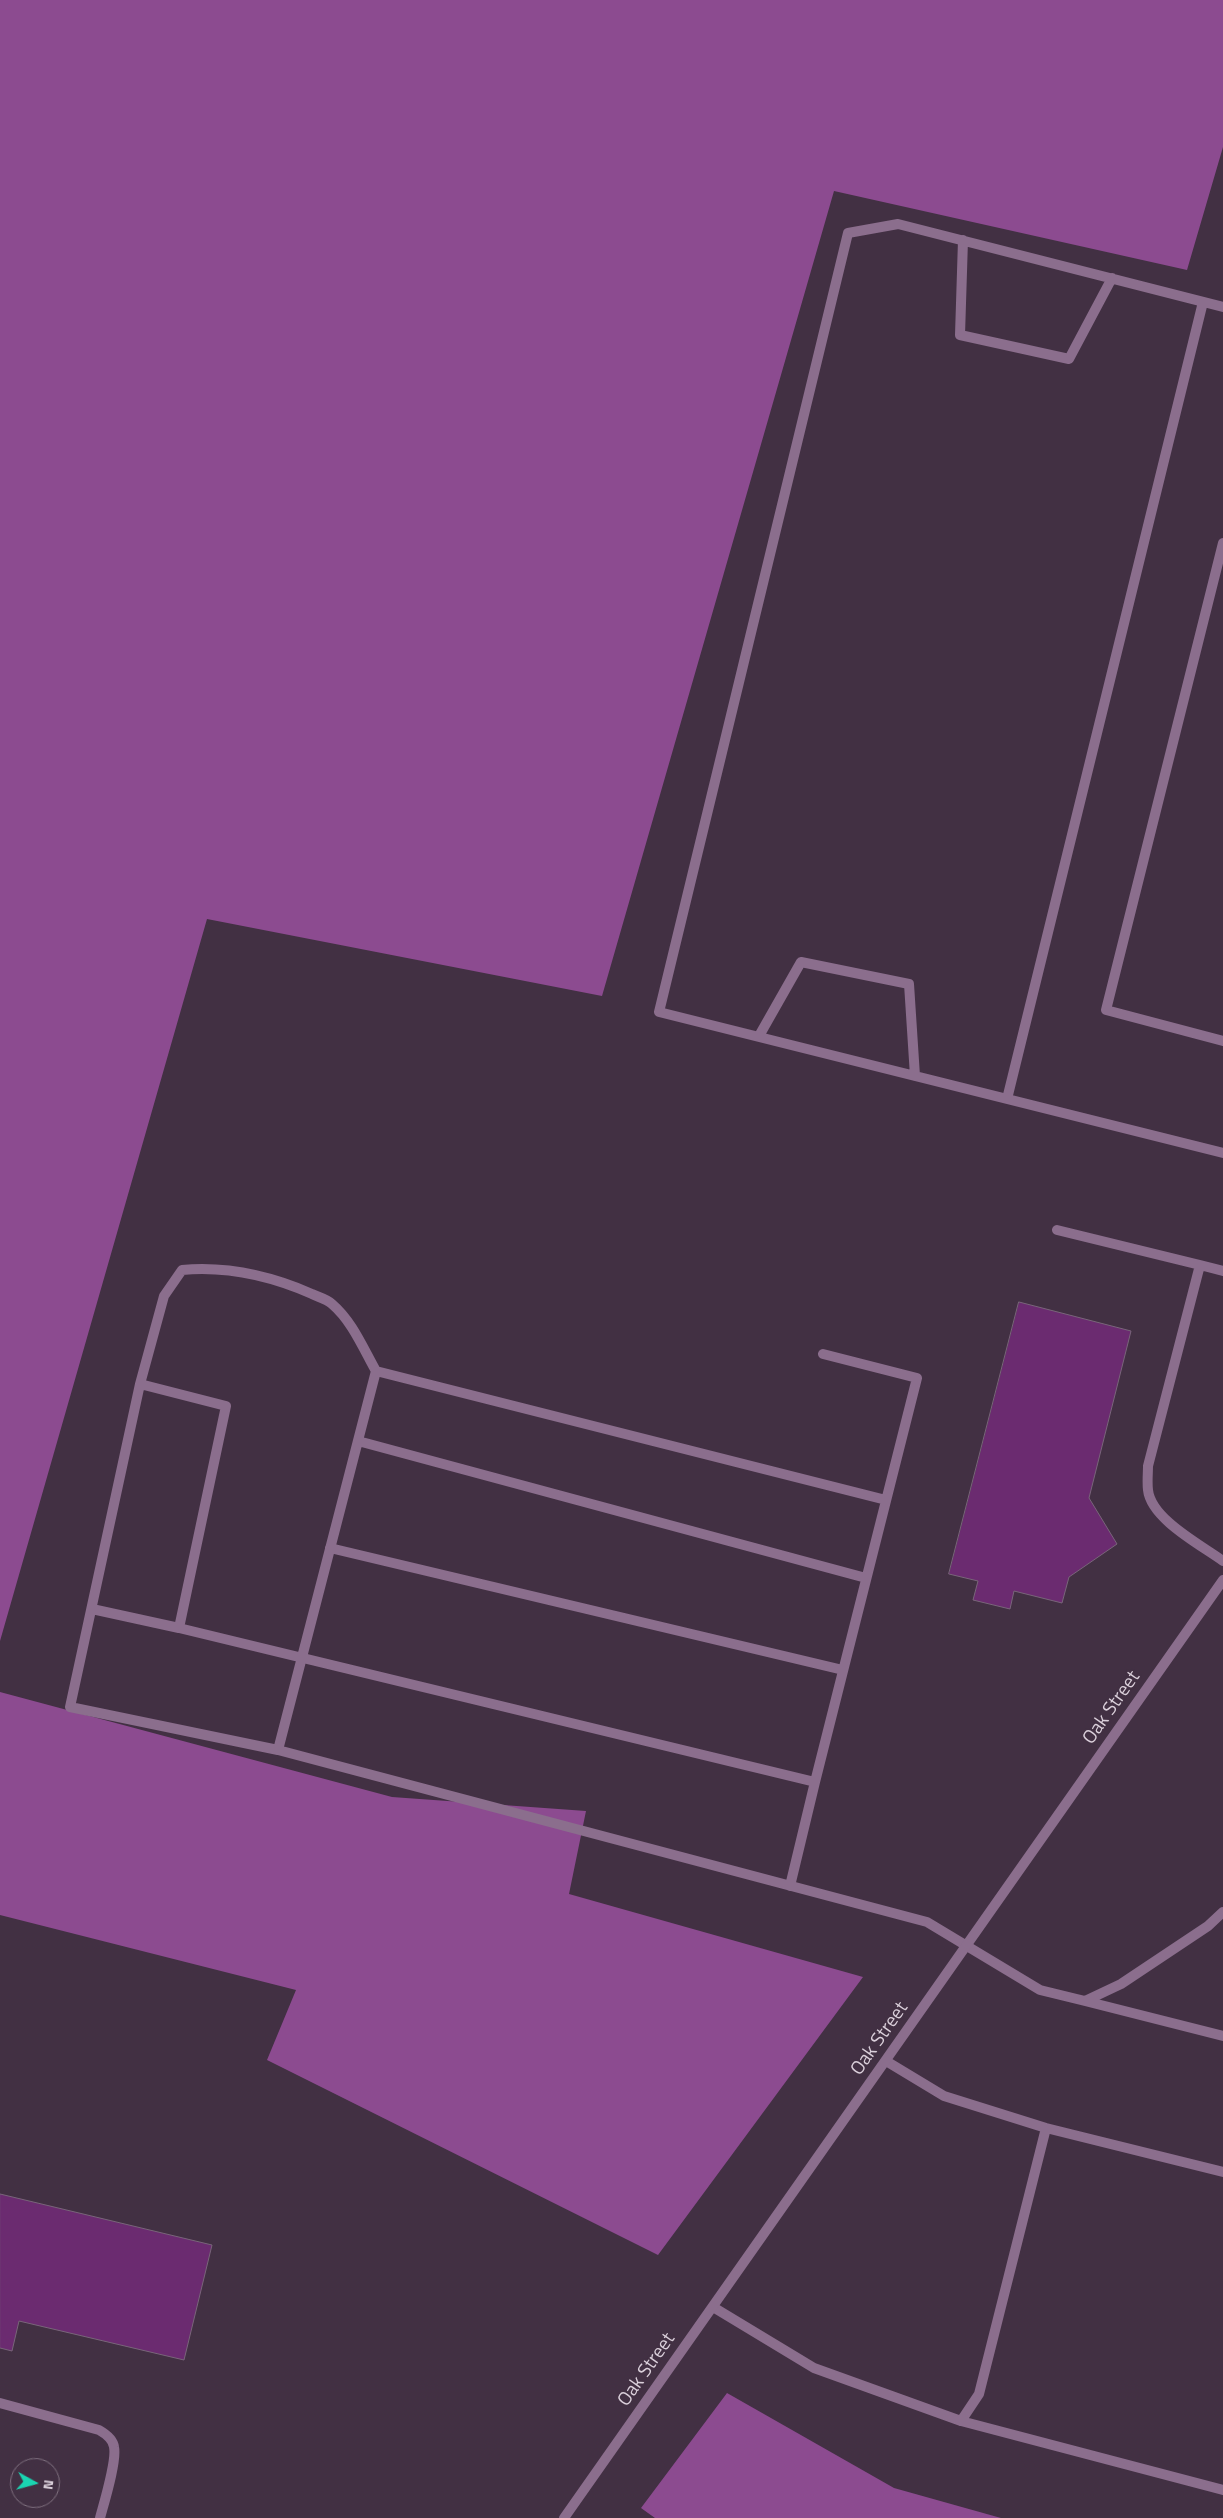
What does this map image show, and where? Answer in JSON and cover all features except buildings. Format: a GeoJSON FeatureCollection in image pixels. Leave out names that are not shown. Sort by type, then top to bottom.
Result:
{"type":"FeatureCollection","features":[{"type":"Feature","properties":{"kind":"street"},"geometry":{"type":"LineString","coordinates":[[1223,307],[898,224],[848,233],[659,1012],[1223,1153]]}},
{"type":"Feature","properties":{"kind":"street"},"geometry":{"type":"LineString","coordinates":[[963,240],[960,335],[1069,359],[1112,278]]}},
{"type":"Feature","properties":{"kind":"street"},"geometry":{"type":"LineString","coordinates":[[1007,1099],[1203,302]]}},
{"type":"Feature","properties":{"kind":"street"},"geometry":{"type":"LineString","coordinates":[[1223,543],[1106,1010],[1223,1040]]}},
{"type":"Feature","properties":{"kind":"street"},"geometry":{"type":"LineString","coordinates":[[759,1036],[801,962],[909,984],[915,1076]]}},
{"type":"Feature","properties":{"kind":"street"},"geometry":{"type":"LineString","coordinates":[[1057,1230],[1223,1271]]}},
{"type":"Feature","properties":{"kind":"street"},"geometry":{"type":"LineString","coordinates":[[1200,1265],[1148,1466],[1148,1490],[1153,1505],[1163,1517],[1223,1561]]}},
{"type":"Feature","properties":{"kind":"street"},"geometry":{"type":"LineString","coordinates":[[278,1750],[376,1371],[350,1325],[332,1303],[293,1286],[241,1272],[206,1268],[182,1270],[164,1296],[140,1384],[70,1707],[278,1750],[926,1922],[1040,1990],[1223,2036]]}},
{"type":"Feature","properties":{"kind":"street"},"geometry":{"type":"LineString","coordinates":[[790,1886],[917,1378],[823,1354]]}},
{"type":"Feature","properties":{"kind":"street"},"geometry":{"type":"LineString","coordinates":[[376,1371],[886,1500]]}},
{"type":"Feature","properties":{"kind":"street"},"geometry":{"type":"LineString","coordinates":[[140,1384],[226,1406],[179,1628]]}},
{"type":"Feature","properties":{"kind":"street"},"geometry":{"type":"LineString","coordinates":[[358,1441],[866,1578]]}},
{"type":"Feature","properties":{"kind":"street"},"geometry":{"type":"LineString","coordinates":[[330,1548],[843,1670]]}},
{"type":"Feature","properties":{"kind":"street","name":"Oak Street"},"geometry":{"type":"LineString","coordinates":[[564,2518],[1223,1580]]}},
{"type":"Feature","properties":{"kind":"street"},"geometry":{"type":"LineString","coordinates":[[92,1609],[302,1656],[815,1782]]}},
{"type":"Feature","properties":{"kind":"street"},"geometry":{"type":"LineString","coordinates":[[1085,2001],[1121,1984],[1208,1926],[1223,1912]]}},
{"type":"Feature","properties":{"kind":"street"},"geometry":{"type":"LineString","coordinates":[[886,2061],[944,2096],[1046,2128],[1223,2172]]}},
{"type":"Feature","properties":{"kind":"street"},"geometry":{"type":"LineString","coordinates":[[960,2421],[979,2394],[1046,2128]]}},
{"type":"Feature","properties":{"kind":"street"},"geometry":{"type":"LineString","coordinates":[[713,2307],[814,2368],[960,2421],[1223,2490]]}},
{"type":"Feature","properties":{"kind":"street"},"geometry":{"type":"LineString","coordinates":[[0,2403],[99,2430],[108,2436],[114,2447],[113,2460],[100,2518]]}},
{"type":"Feature","properties":{"kind":"shaded area"},"geometry":{"type":"Polygon","coordinates":[[[0,0],[1223,0],[1223,147],[1187,270],[834,191],[602,996],[207,919],[0,1641],[0,0]]]}},
{"type":"Feature","properties":{"kind":"shaded area"},"geometry":{"type":"Polygon","coordinates":[[[0,1692],[392,1797],[586,1811],[569,1894],[863,1977],[658,2255],[267,2060],[296,1990],[0,1915],[0,1692]]]}},
{"type":"Feature","properties":{"kind":"shaded area"},"geometry":{"type":"Polygon","coordinates":[[[727,2393],[894,2488],[1001,2518],[655,2518],[641,2508],[727,2393]]]}}]}
